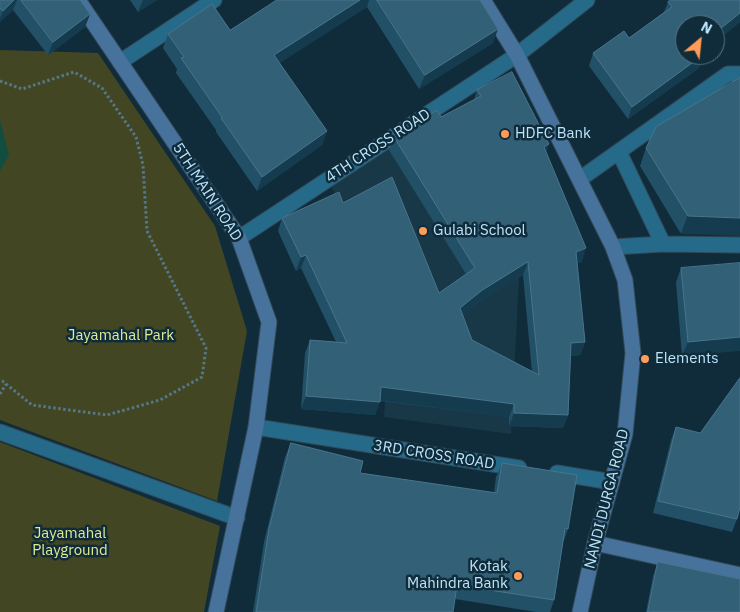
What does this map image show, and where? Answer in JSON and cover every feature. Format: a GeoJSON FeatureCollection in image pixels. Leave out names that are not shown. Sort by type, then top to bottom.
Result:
{"type":"FeatureCollection","features":[{"type":"Feature","properties":{"kind":"street","name":"5TH MAIN ROAD"},"geometry":{"type":"LineString","coordinates":[[78,0],[239,238],[269,322],[256,427],[216,612]]}},
{"type":"Feature","properties":{"kind":"street"},"geometry":{"type":"LineString","coordinates":[[120,62],[214,0]]}},
{"type":"Feature","properties":{"kind":"street","name":"NANDI DURGA ROAD"},"geometry":{"type":"LineString","coordinates":[[483,0],[517,55],[580,179],[613,247],[625,280],[633,353],[625,434],[595,543],[580,612]]}},
{"type":"Feature","properties":{"kind":"street","name":"4TH CROSS ROAD"},"geometry":{"type":"LineString","coordinates":[[239,238],[517,55],[587,0]]}},
{"type":"Feature","properties":{"kind":"street"},"geometry":{"type":"LineString","coordinates":[[580,179],[728,74],[740,74]]}},
{"type":"Feature","properties":{"kind":"street"},"geometry":{"type":"LineString","coordinates":[[618,152],[663,244]]}},
{"type":"Feature","properties":{"kind":"street"},"geometry":{"type":"LineString","coordinates":[[613,247],[663,244],[740,245]]}},
{"type":"Feature","properties":{"kind":"street","name":"3RD CROSS ROAD"},"geometry":{"type":"LineString","coordinates":[[256,427],[612,482]]}},
{"type":"Feature","properties":{"kind":"street"},"geometry":{"type":"LineString","coordinates":[[0,432],[237,518]]}},
{"type":"Feature","properties":{"kind":"street"},"geometry":{"type":"LineString","coordinates":[[595,543],[739,572]]}},
{"type":"Feature","properties":{"kind":"path"},"geometry":{"type":"LineString","coordinates":[[0,81],[22,89],[74,72],[102,88],[136,137],[143,165],[146,231],[206,348],[202,377],[160,400],[107,415],[32,405],[0,379]]}},
{"type":"Feature","properties":{"kind":"path"},"geometry":{"type":"LineString","coordinates":[[0,394],[6,384]]}},
{"type":"Feature","properties":{"kind":"shaded area"},"geometry":{"type":"Polygon","coordinates":[[[0,120],[9,155],[0,171],[0,120]]]}},
{"type":"Feature","properties":{"kind":"shaded area","name":"Gulabi School"},"geometry":{"type":"Polygon","coordinates":[[[434,122],[519,278],[511,434],[384,417],[392,315],[330,184],[434,122]]]}},
{"type":"Feature","properties":{"kind":"green space","name":"Jayamahal Park"},"geometry":{"type":"Polygon","coordinates":[[[0,50],[98,53],[215,226],[247,331],[217,501],[0,420],[0,50]]]}},
{"type":"Feature","properties":{"kind":"green space","name":"Jayamahal Playground"},"geometry":{"type":"Polygon","coordinates":[[[0,442],[220,526],[204,612],[0,612],[0,442]]]}},
{"type":"Feature","properties":{"kind":"building"},"geometry":{"type":"Polygon","coordinates":[[[0,0],[14,0],[3,11],[0,8],[0,0]]]}},
{"type":"Feature","properties":{"kind":"building"},"geometry":{"type":"Polygon","coordinates":[[[21,0],[80,0],[90,14],[53,42],[21,0]]]}},
{"type":"Feature","properties":{"kind":"building"},"geometry":{"type":"Polygon","coordinates":[[[277,0],[360,0],[274,55],[327,131],[262,177],[181,58],[184,57],[168,34],[212,4],[230,30],[277,0]]]}},
{"type":"Feature","properties":{"kind":"building"},"geometry":{"type":"Polygon","coordinates":[[[377,0],[480,0],[498,29],[425,75],[377,0]]]}},
{"type":"Feature","properties":{"kind":"building"},"geometry":{"type":"Polygon","coordinates":[[[671,0],[740,0],[740,13],[725,25],[725,15],[675,15],[675,65],[689,65],[632,107],[593,53],[624,31],[629,38],[672,7],[668,2],[671,0]]]}},
{"type":"Feature","properties":{"kind":"building"},"geometry":{"type":"Polygon","coordinates":[[[512,72],[549,144],[544,147],[586,248],[576,252],[585,342],[571,343],[568,415],[514,413],[514,404],[381,387],[380,402],[306,396],[310,340],[347,343],[306,255],[301,257],[282,218],[339,192],[343,203],[392,177],[439,293],[475,268],[394,137],[437,110],[441,117],[481,96],[477,90],[512,72]],[[528,262],[481,291],[460,308],[472,340],[539,375],[528,262]]]}},
{"type":"Feature","properties":{"kind":"building"},"geometry":{"type":"Polygon","coordinates":[[[740,78],[740,218],[688,216],[646,148],[656,127],[740,78]]]}},
{"type":"Feature","properties":{"kind":"building"},"geometry":{"type":"Polygon","coordinates":[[[740,263],[740,337],[688,342],[681,268],[740,263]]]}},
{"type":"Feature","properties":{"kind":"building"},"geometry":{"type":"Polygon","coordinates":[[[740,378],[740,507],[737,519],[658,501],[676,427],[700,433],[740,378]]]}},
{"type":"Feature","properties":{"kind":"building"},"geometry":{"type":"Polygon","coordinates":[[[291,443],[363,461],[360,473],[497,493],[502,463],[577,475],[568,529],[565,528],[554,600],[457,585],[453,612],[256,612],[269,529],[291,443]]]}},
{"type":"Feature","properties":{"kind":"building"},"geometry":{"type":"Polygon","coordinates":[[[658,562],[740,579],[740,612],[648,612],[658,562]]]}},
{"type":"Feature","properties":{"kind":"place","name":"HDFC Bank"},"geometry":{"type":"Point","coordinates":[505,134]}},
{"type":"Feature","properties":{"kind":"place","name":"Gulabi School"},"geometry":{"type":"Point","coordinates":[423,231]}},
{"type":"Feature","properties":{"kind":"place","name":"Elements"},"geometry":{"type":"Point","coordinates":[645,359]}},
{"type":"Feature","properties":{"kind":"place","name":"Kotak Mahindra Bank"},"geometry":{"type":"Point","coordinates":[518,576]}}]}
